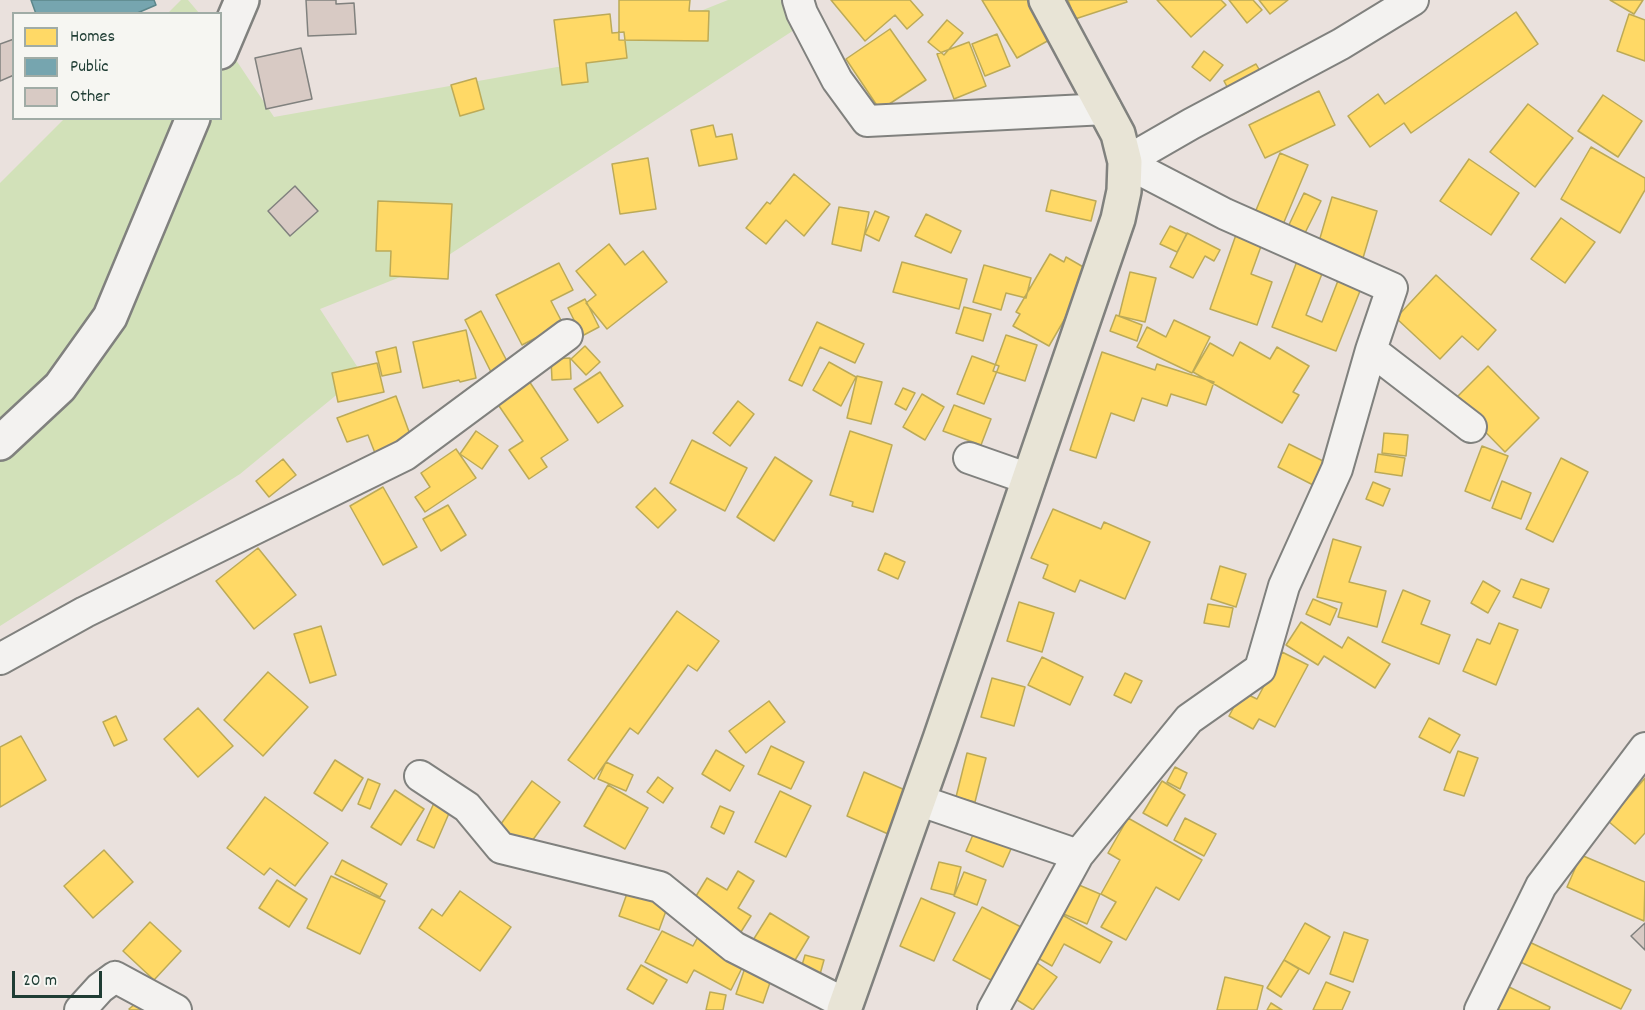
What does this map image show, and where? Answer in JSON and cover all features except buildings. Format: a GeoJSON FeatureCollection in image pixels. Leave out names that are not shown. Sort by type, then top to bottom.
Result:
{"type":"FeatureCollection","features":[{"type":"Feature","properties":{"kind":"main road"},"geometry":{"type":"LineString","coordinates":[[845,1007],[1118,219],[1124,191],[1125,162],[1118,134],[1046,0]]}},
{"type":"Feature","properties":{"kind":"street"},"geometry":{"type":"LineString","coordinates":[[222,47],[242,0]]}},
{"type":"Feature","properties":{"kind":"street"},"geometry":{"type":"LineString","coordinates":[[798,0],[802,13],[837,80],[867,121],[1106,109]]}},
{"type":"Feature","properties":{"kind":"street"},"geometry":{"type":"LineString","coordinates":[[1125,162],[1191,123],[1341,44],[1413,0]]}},
{"type":"Feature","properties":{"kind":"street"},"geometry":{"type":"LineString","coordinates":[[0,443],[60,387],[110,317],[192,120]]}},
{"type":"Feature","properties":{"kind":"street"},"geometry":{"type":"LineString","coordinates":[[993,1010],[1078,855],[1189,719],[1260,669],[1284,586],[1337,469],[1371,350],[1392,288],[1225,214],[1125,162]]}},
{"type":"Feature","properties":{"kind":"street"},"geometry":{"type":"LineString","coordinates":[[0,659],[85,612],[405,455],[567,335]]}},
{"type":"Feature","properties":{"kind":"street"},"geometry":{"type":"LineString","coordinates":[[1371,350],[1471,427]]}},
{"type":"Feature","properties":{"kind":"street"},"geometry":{"type":"LineString","coordinates":[[969,458],[1029,478]]}},
{"type":"Feature","properties":{"kind":"street"},"geometry":{"type":"LineString","coordinates":[[1480,1010],[1541,886],[1645,748]]}},
{"type":"Feature","properties":{"kind":"street"},"geometry":{"type":"LineString","coordinates":[[420,776],[467,807],[501,848],[660,887],[734,947],[845,1007]]}},
{"type":"Feature","properties":{"kind":"street"},"geometry":{"type":"LineString","coordinates":[[918,800],[1078,855]]}},
{"type":"Feature","properties":{"kind":"street"},"geometry":{"type":"LineString","coordinates":[[80,1010],[100,988],[116,977],[176,1010]]}},
{"type":"Feature","properties":{"kind":"green space"},"geometry":{"type":"Polygon","coordinates":[[[181,0],[188,0],[198,12],[169,12],[181,0]]]}},
{"type":"Feature","properties":{"kind":"green space"},"geometry":{"type":"Polygon","coordinates":[[[728,0],[786,0],[814,17],[438,262],[320,309],[362,374],[240,474],[0,626],[0,183],[63,120],[222,120],[222,42],[274,117],[563,66],[728,0]]]}}]}
